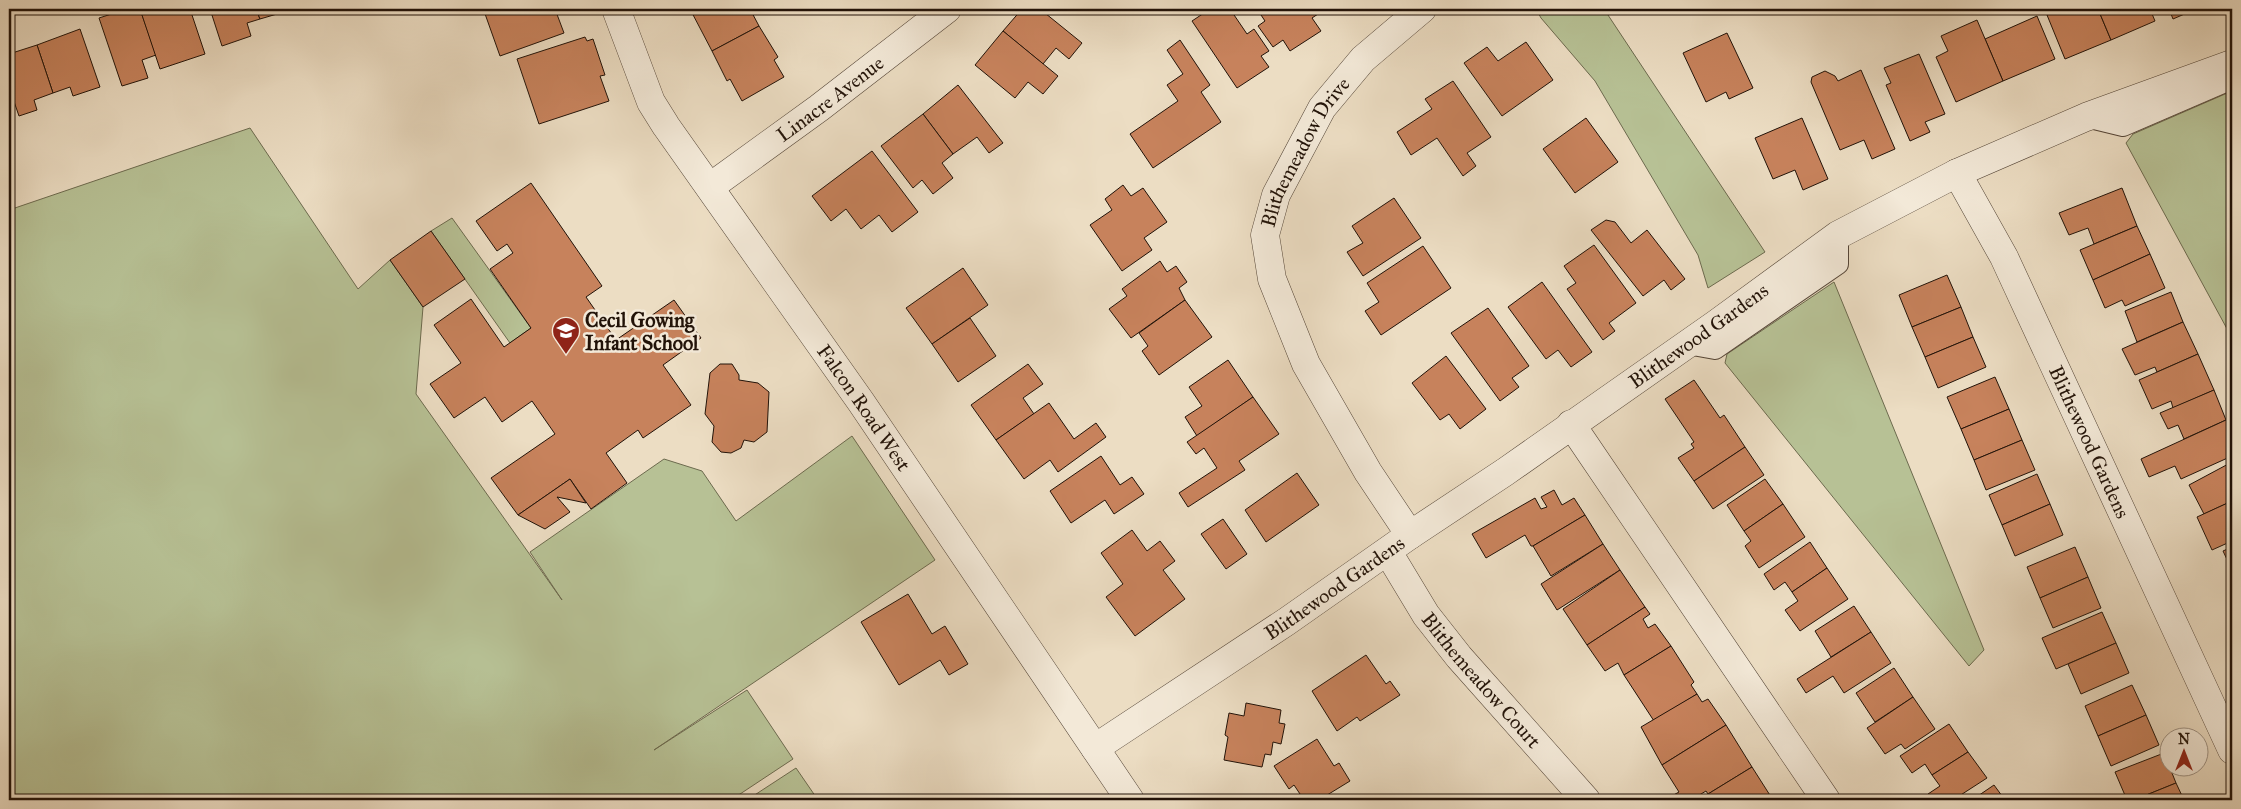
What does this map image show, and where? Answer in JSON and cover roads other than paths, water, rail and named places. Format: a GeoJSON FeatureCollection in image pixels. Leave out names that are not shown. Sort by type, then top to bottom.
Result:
{"type":"FeatureCollection","features":[{"type":"Feature","properties":{"kind":"street","name":"Falcon Road West"},"geometry":{"type":"LineString","coordinates":[[616,9],[651,102],[867,410],[1130,800]]}},
{"type":"Feature","properties":{"kind":"street","name":"Linacre Avenue"},"geometry":{"type":"LineString","coordinates":[[710,187],[819,108],[947,9]]}},
{"type":"Feature","properties":{"kind":"street","name":"Blithemeadow Drive"},"geometry":{"type":"LineString","coordinates":[[1410,535],[1368,472],[1306,364],[1272,278],[1265,235],[1276,195],[1322,108],[1363,59],[1422,9]]}},
{"type":"Feature","properties":{"kind":"street","name":"Blithewood Gardens"},"geometry":{"type":"LineString","coordinates":[[1095,748],[1286,622],[1410,535],[1505,472],[1838,235],[1957,173],[2086,117],[2232,64]]}},
{"type":"Feature","properties":{"kind":"street","name":"Blithewood Gardens"},"geometry":{"type":"LineString","coordinates":[[1957,173],[2004,257],[2224,711],[2232,750]]}},
{"type":"Feature","properties":{"kind":"street"},"geometry":{"type":"LineString","coordinates":[[1571,424],[1826,800]]}},
{"type":"Feature","properties":{"kind":"street","name":"Blithemeadow Court"},"geometry":{"type":"LineString","coordinates":[[1388,552],[1426,615],[1458,657],[1586,800]]}},
{"type":"Feature","properties":{"kind":"lane"},"geometry":{"type":"LineString","coordinates":[[2086,117],[2123,126],[2232,79]]}},
{"type":"Feature","properties":{"kind":"place","name":"Cecil Gowing Infant School"},"geometry":{"type":"Point","coordinates":[566,355]}}]}
